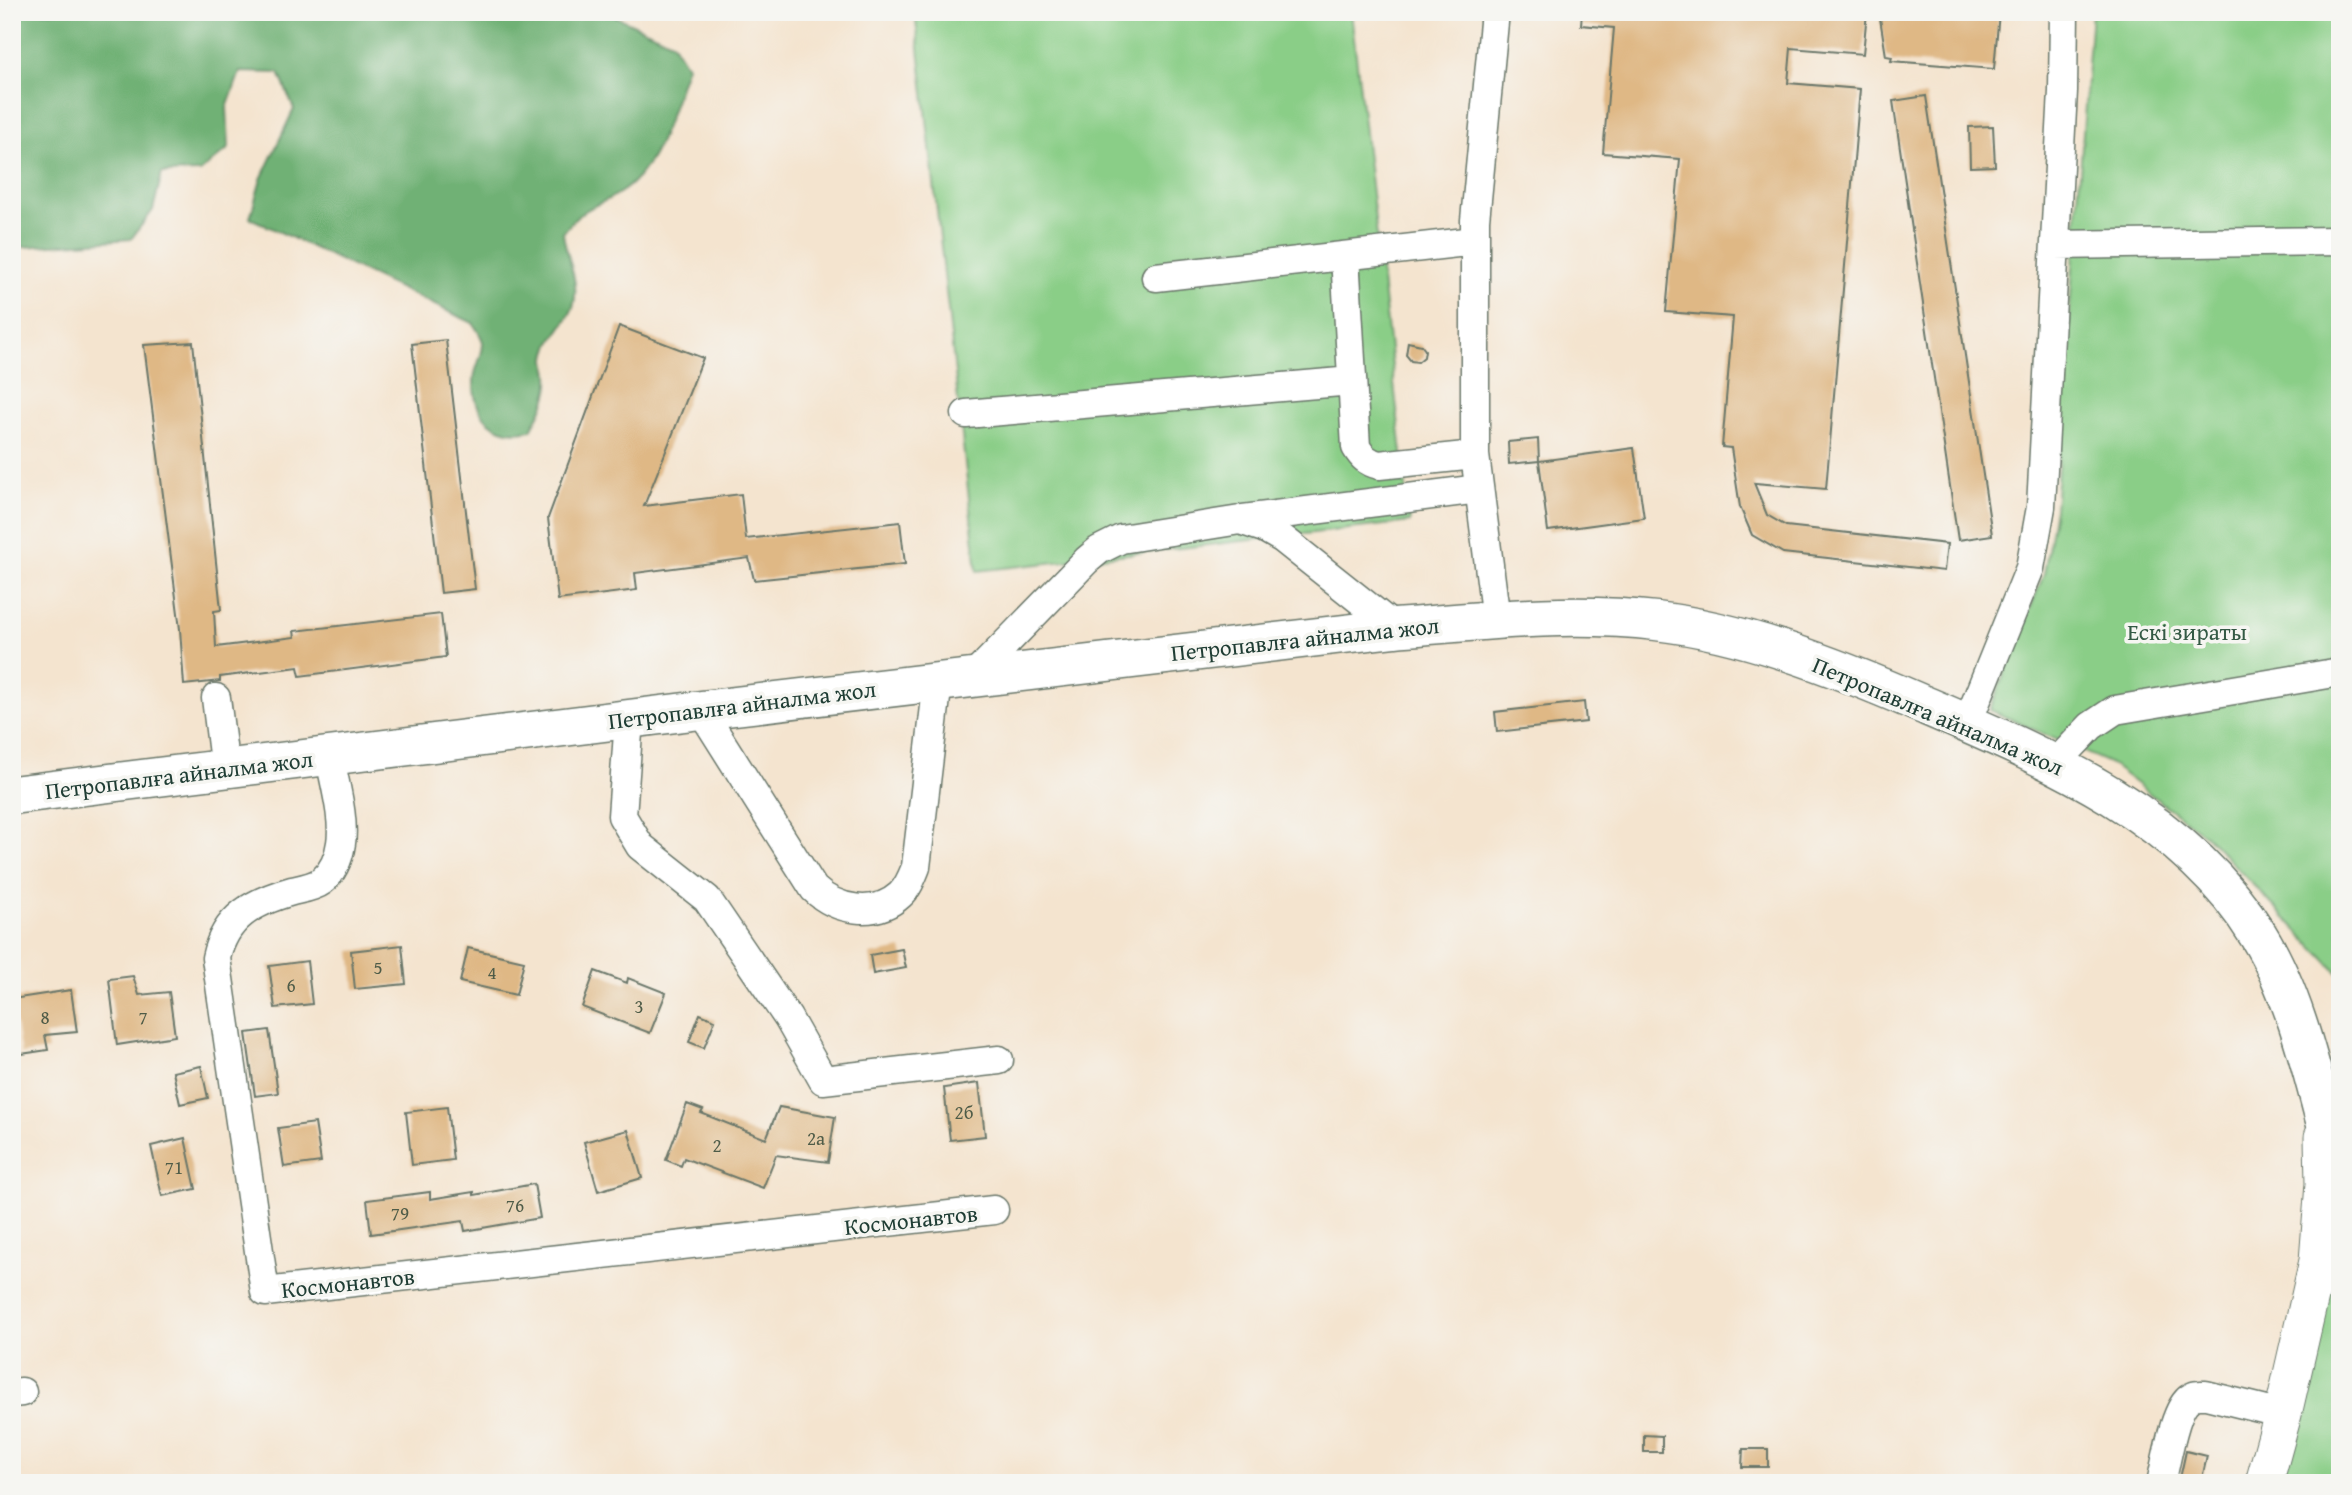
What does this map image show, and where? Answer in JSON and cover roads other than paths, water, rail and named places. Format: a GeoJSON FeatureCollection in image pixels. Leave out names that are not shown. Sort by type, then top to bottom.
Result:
{"type":"FeatureCollection","features":[{"type":"Feature","properties":{"kind":"highway","name":"Петропавлға айналма жол"},"geometry":{"type":"LineString","coordinates":[[12,795],[955,679],[1395,628],[1585,616],[1657,621],[1714,631],[1863,679],[2055,765],[2110,794],[2158,828],[2211,874],[2259,936],[2283,986],[2301,1037],[2340,1176]]}},
{"type":"Feature","properties":{"kind":"main road"},"geometry":{"type":"LineString","coordinates":[[2264,1483],[2283,1414],[2318,1261],[2324,1184],[2322,1115]]}},
{"type":"Feature","properties":{"kind":"street"},"geometry":{"type":"LineString","coordinates":[[1495,12],[1475,220],[1475,455],[1496,620]]}},
{"type":"Feature","properties":{"kind":"street"},"geometry":{"type":"LineString","coordinates":[[1967,724],[2030,568],[2041,507],[2064,12]]}},
{"type":"Feature","properties":{"kind":"street"},"geometry":{"type":"LineString","coordinates":[[2055,245],[2340,241]]}},
{"type":"Feature","properties":{"kind":"street"},"geometry":{"type":"LineString","coordinates":[[1156,277],[1475,242]]}},
{"type":"Feature","properties":{"kind":"street"},"geometry":{"type":"LineString","coordinates":[[1345,256],[1356,447],[1369,462],[1379,465],[1475,455]]}},
{"type":"Feature","properties":{"kind":"street"},"geometry":{"type":"LineString","coordinates":[[966,414],[1352,381]]}},
{"type":"Feature","properties":{"kind":"street"},"geometry":{"type":"LineString","coordinates":[[701,710],[814,889],[825,899],[839,905],[853,909],[873,908],[900,895],[916,867],[955,679],[1087,560],[1111,543],[1121,539],[1241,520],[1479,489]]}},
{"type":"Feature","properties":{"kind":"street"},"geometry":{"type":"LineString","coordinates":[[1241,520],[1264,528],[1283,539],[1395,628]]}},
{"type":"Feature","properties":{"kind":"street"},"geometry":{"type":"LineString","coordinates":[[2055,765],[2091,726],[2115,710],[2340,672]]}},
{"type":"Feature","properties":{"kind":"street"},"geometry":{"type":"LineString","coordinates":[[216,698],[225,770]]}},
{"type":"Feature","properties":{"kind":"street"},"geometry":{"type":"LineString","coordinates":[[629,719],[622,816],[640,846],[707,899],[788,1018],[823,1080],[999,1060]]}},
{"type":"Feature","properties":{"kind":"street","name":"Космонавтов"},"geometry":{"type":"LineString","coordinates":[[330,757],[342,831],[339,854],[331,870],[320,882],[251,906],[226,929],[219,942],[216,958],[265,1292],[994,1210]]}},
{"type":"Feature","properties":{"kind":"street"},"geometry":{"type":"LineString","coordinates":[[2161,1483],[2179,1414],[2188,1398],[2206,1395],[2283,1414]]}},
{"type":"Feature","properties":{"kind":"park label","name":"Ескі зираты"},"geometry":{"type":"Point","coordinates":[2187,632]}}]}
